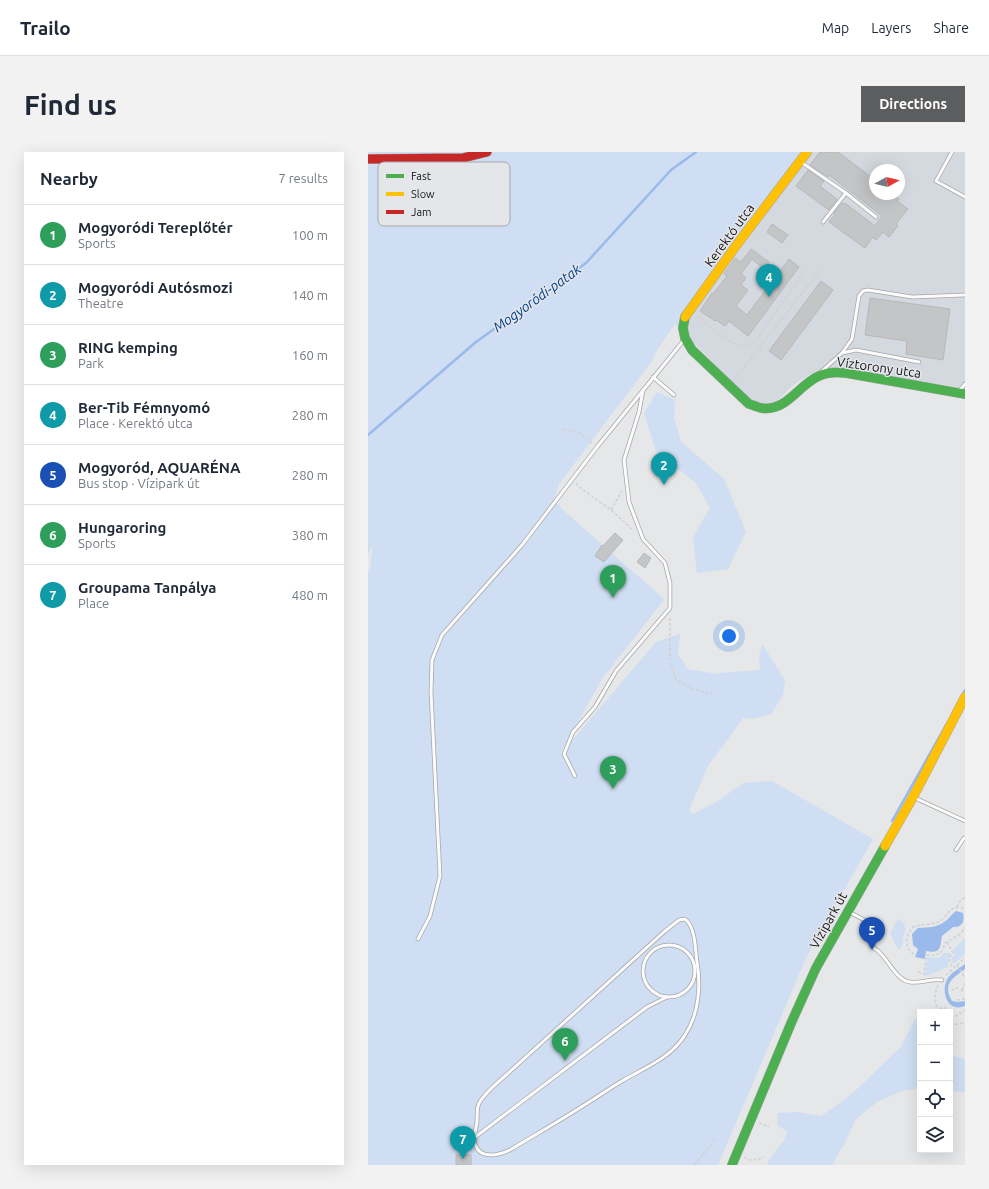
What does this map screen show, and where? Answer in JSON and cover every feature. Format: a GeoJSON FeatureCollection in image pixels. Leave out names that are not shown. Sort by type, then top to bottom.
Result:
{"type":"FeatureCollection","features":[{"type":"Feature","properties":{"kind":"street"},"geometry":{"type":"LineString","coordinates":[[368,159],[464,158],[487,152]]}},
{"type":"Feature","properties":{"kind":"street","name":"Kerektó utca"},"geometry":{"type":"LineString","coordinates":[[685,338],[683,328],[685,318],[802,155]]}},
{"type":"Feature","properties":{"kind":"street","name":"Víztorony utca"},"geometry":{"type":"LineString","coordinates":[[685,338],[692,350],[749,404],[757,408],[772,409],[779,407],[817,376],[831,372],[846,373],[962,393]]}},
{"type":"Feature","properties":{"kind":"street","name":"Vízipark út"},"geometry":{"type":"LineString","coordinates":[[732,1165],[792,1021],[816,968],[962,709],[965,698]]}},
{"type":"Feature","properties":{"kind":"lane"},"geometry":{"type":"LineString","coordinates":[[952,152],[936,181],[965,197]]}},
{"type":"Feature","properties":{"kind":"lane"},"geometry":{"type":"LineString","coordinates":[[802,155],[806,167],[846,193],[876,217]]}},
{"type":"Feature","properties":{"kind":"lane"},"geometry":{"type":"LineString","coordinates":[[823,222],[846,193]]}},
{"type":"Feature","properties":{"kind":"lane"},"geometry":{"type":"LineString","coordinates":[[817,376],[842,353],[852,339],[859,296],[863,291],[868,290],[912,297],[965,295]]}},
{"type":"Feature","properties":{"kind":"lane"},"geometry":{"type":"LineString","coordinates":[[418,939],[430,916],[440,876],[431,692],[432,660],[442,635],[522,545],[597,446],[685,338]]}},
{"type":"Feature","properties":{"kind":"lane"},"geometry":{"type":"LineString","coordinates":[[842,353],[856,350],[919,362]]}},
{"type":"Feature","properties":{"kind":"lane"},"geometry":{"type":"LineString","coordinates":[[653,377],[674,395]]}},
{"type":"Feature","properties":{"kind":"lane"},"geometry":{"type":"LineString","coordinates":[[962,393],[965,384]]}},
{"type":"Feature","properties":{"kind":"lane"},"geometry":{"type":"LineString","coordinates":[[575,776],[564,754],[573,732],[595,707],[616,671],[670,608],[670,583],[665,563],[643,539],[629,502],[624,460],[638,416],[643,390]]}},
{"type":"Feature","properties":{"kind":"lane"},"geometry":{"type":"LineString","coordinates":[[913,797],[965,821]]}},
{"type":"Feature","properties":{"kind":"lane"},"geometry":{"type":"LineString","coordinates":[[956,850],[965,838]]}},
{"type":"Feature","properties":{"kind":"lane"},"geometry":{"type":"LineString","coordinates":[[848,911],[880,928]]}},
{"type":"Feature","properties":{"kind":"lane"},"geometry":{"type":"LineString","coordinates":[[685,919],[689,922],[698,966],[698,997],[696,1010],[691,1024],[685,1036],[676,1046],[663,1058],[621,1082],[579,1109],[502,1153],[490,1155],[483,1153],[475,1145],[474,1138],[478,1106],[484,1097],[665,930],[679,920],[685,919]]}},
{"type":"Feature","properties":{"kind":"lane"},"geometry":{"type":"LineString","coordinates":[[474,1138],[647,1007],[667,997],[675,996],[689,987],[693,979],[694,971],[691,958],[683,949],[667,945],[658,947],[648,955],[643,966],[643,975],[651,990],[667,997]]}},
{"type":"Feature","properties":{"kind":"lane"},"geometry":{"type":"LineString","coordinates":[[871,946],[880,953],[893,969],[906,981],[919,982],[937,979],[942,980]]}},
{"type":"Feature","properties":{"kind":"path"},"geometry":{"type":"LineString","coordinates":[[691,311],[715,331],[731,341],[740,345],[748,345],[757,339],[807,267]]}},
{"type":"Feature","properties":{"kind":"path"},"geometry":{"type":"LineString","coordinates":[[729,385],[750,361],[821,269]]}},
{"type":"Feature","properties":{"kind":"path"},"geometry":{"type":"LineString","coordinates":[[563,429],[579,433],[597,446]]}},
{"type":"Feature","properties":{"kind":"path"},"geometry":{"type":"LineString","coordinates":[[573,478],[578,486],[611,510],[643,539]]}},
{"type":"Feature","properties":{"kind":"path"},"geometry":{"type":"LineString","coordinates":[[611,510],[627,484]]}},
{"type":"Feature","properties":{"kind":"path"},"geometry":{"type":"LineString","coordinates":[[670,608],[670,660],[676,680],[691,688],[712,694]]}},
{"type":"Feature","properties":{"kind":"path"},"geometry":{"type":"LineString","coordinates":[[956,907],[965,897]]}},
{"type":"Feature","properties":{"kind":"path"},"geometry":{"type":"LineString","coordinates":[[914,954],[910,951],[907,942],[907,936],[913,927],[938,922],[952,908],[964,907],[965,910]]}},
{"type":"Feature","properties":{"kind":"path"},"geometry":{"type":"LineString","coordinates":[[919,972],[924,974],[927,955],[937,955],[941,953],[945,943],[960,934],[965,928]]}},
{"type":"Feature","properties":{"kind":"path"},"geometry":{"type":"LineString","coordinates":[[947,942],[953,953],[950,958],[950,964],[953,968]]}},
{"type":"Feature","properties":{"kind":"path"},"geometry":{"type":"LineString","coordinates":[[958,966],[965,978]]}},
{"type":"Feature","properties":{"kind":"path"},"geometry":{"type":"LineString","coordinates":[[962,990],[965,983]]}},
{"type":"Feature","properties":{"kind":"path"},"geometry":{"type":"LineString","coordinates":[[952,991],[953,989],[958,988],[965,990]]}},
{"type":"Feature","properties":{"kind":"path"},"geometry":{"type":"LineString","coordinates":[[957,1000],[965,999]]}},
{"type":"Feature","properties":{"kind":"path"},"geometry":{"type":"LineString","coordinates":[[938,1009],[946,1007]]}},
{"type":"Feature","properties":{"kind":"path"},"geometry":{"type":"LineString","coordinates":[[953,1016],[965,1010]]}},
{"type":"Feature","properties":{"kind":"path"},"geometry":{"type":"LineString","coordinates":[[953,1024],[965,1022]]}},
{"type":"Feature","properties":{"kind":"path"},"geometry":{"type":"LineString","coordinates":[[752,1120],[769,1127]]}},
{"type":"Feature","properties":{"kind":"path"},"geometry":{"type":"LineString","coordinates":[[694,1165],[716,1139]]}},
{"type":"Feature","properties":{"kind":"path"},"geometry":{"type":"LineString","coordinates":[[738,1152],[747,1159],[757,1160],[764,1157]]}},
{"type":"Feature","properties":{"kind":"shaded area"},"geometry":{"type":"Polygon","coordinates":[[[368,152],[802,152],[675,324],[657,350],[652,361],[559,484],[554,499],[562,509],[663,598],[663,601],[602,679],[559,756],[656,642],[680,634],[678,656],[682,659],[687,669],[718,674],[760,670],[759,656],[762,644],[785,680],[783,695],[771,714],[753,719],[743,718],[708,766],[689,810],[693,814],[718,801],[743,783],[772,781],[873,839],[806,958],[718,1165],[368,1165],[368,571],[370,568],[373,544],[368,555],[368,152]]]}},
{"type":"Feature","properties":{"kind":"shaded area"},"geometry":{"type":"Polygon","coordinates":[[[802,152],[965,152],[965,388],[852,370],[833,369],[812,374],[799,381],[776,402],[764,405],[754,404],[675,324],[802,152]]]}},
{"type":"Feature","properties":{"kind":"shaded area"},"geometry":{"type":"Polygon","coordinates":[[[657,392],[675,400],[674,418],[681,442],[724,479],[746,532],[728,569],[697,573],[693,537],[710,508],[696,483],[656,451],[644,413],[657,392]]]}},
{"type":"Feature","properties":{"kind":"shaded area"},"geometry":{"type":"Polygon","coordinates":[[[898,919],[905,924],[904,927],[906,929],[901,948],[899,950],[890,933],[898,919]]]}},
{"type":"Feature","properties":{"kind":"shaded area"},"geometry":{"type":"Polygon","coordinates":[[[965,938],[965,953],[957,962],[953,964],[951,959],[955,955],[953,950],[965,938]]]}},
{"type":"Feature","properties":{"kind":"shaded area"},"geometry":{"type":"Polygon","coordinates":[[[944,953],[951,954],[948,967],[924,976],[928,957],[939,958],[944,953]]]}},
{"type":"Feature","properties":{"kind":"shaded area"},"geometry":{"type":"Polygon","coordinates":[[[917,1018],[917,1088],[901,1091],[877,1102],[856,1119],[832,1165],[767,1165],[770,1158],[784,1140],[787,1131],[777,1125],[778,1113],[797,1112],[821,1116],[855,1091],[900,1048],[917,1018]]]}},
{"type":"Feature","properties":{"kind":"shaded area"},"geometry":{"type":"Polygon","coordinates":[[[953,1056],[965,1059],[965,1093],[953,1091],[953,1056]]]}},
{"type":"Feature","properties":{"kind":"water"},"geometry":{"type":"Polygon","coordinates":[[[956,911],[963,913],[964,919],[961,925],[953,927],[942,936],[940,947],[937,951],[926,951],[925,959],[915,957],[918,949],[913,945],[912,934],[918,928],[933,927],[940,924],[947,920],[956,911]]]}},
{"type":"Feature","properties":{"kind":"water"},"geometry":{"type":"Polygon","coordinates":[[[965,964],[965,969],[950,982],[948,990],[952,1001],[965,1001],[965,1006],[952,1006],[945,995],[946,981],[954,972],[965,964]]]}},
{"type":"Feature","properties":{"kind":"building"},"geometry":{"type":"Polygon","coordinates":[[[820,152],[838,152],[869,175],[869,200],[898,200],[897,201],[908,209],[896,224],[898,226],[889,237],[883,232],[876,240],[873,237],[865,248],[829,222],[842,203],[845,203],[875,226],[882,216],[829,175],[828,177],[810,165],[820,152]]]}},
{"type":"Feature","properties":{"kind":"building"},"geometry":{"type":"Polygon","coordinates":[[[808,170],[824,181],[820,186],[837,199],[829,210],[796,186],[808,170]]]}},
{"type":"Feature","properties":{"kind":"building"},"geometry":{"type":"Polygon","coordinates":[[[772,224],[788,235],[782,243],[767,232],[772,224]]]}},
{"type":"Feature","properties":{"kind":"building"},"geometry":{"type":"Polygon","coordinates":[[[751,249],[769,262],[764,269],[752,259],[741,274],[746,278],[741,285],[748,290],[736,306],[747,315],[789,259],[799,267],[748,336],[729,321],[725,326],[700,311],[712,293],[713,294],[727,276],[724,274],[735,258],[741,262],[751,249]]]}},
{"type":"Feature","properties":{"kind":"building"},"geometry":{"type":"Polygon","coordinates":[[[821,281],[833,290],[781,360],[769,351],[821,281]]]}},
{"type":"Feature","properties":{"kind":"building"},"geometry":{"type":"Polygon","coordinates":[[[870,298],[950,309],[943,360],[906,354],[907,341],[865,335],[870,298]]]}},
{"type":"Feature","properties":{"kind":"building"},"geometry":{"type":"Polygon","coordinates":[[[615,533],[623,540],[604,562],[595,556],[602,545],[603,546],[615,533]]]}},
{"type":"Feature","properties":{"kind":"building"},"geometry":{"type":"Polygon","coordinates":[[[644,553],[651,558],[645,568],[637,562],[644,553]]]}},
{"type":"Feature","properties":{"kind":"building"},"geometry":{"type":"Polygon","coordinates":[[[456,1155],[471,1155],[471,1165],[456,1165],[456,1155]]]}},
{"type":"Feature","properties":{"kind":"waterway","name":"Mogyoródi-patak"},"geometry":{"type":"LineString","coordinates":[[368,435],[476,342],[586,263],[671,170],[696,152]]}},
{"type":"Feature","properties":{"kind":"waterway"},"geometry":{"type":"LineString","coordinates":[[962,696],[965,690]]}},
{"type":"Feature","properties":{"kind":"waterway"},"geometry":{"type":"LineString","coordinates":[[892,821],[946,725]]}},
{"type":"Feature","properties":{"kind":"traffic: fast"},"geometry":{"type":"LineString","coordinates":[[685,317],[683,328],[685,338],[692,350],[749,404],[761,408],[778,406],[792,397],[812,380],[825,374],[839,372],[965,394]]}},
{"type":"Feature","properties":{"kind":"traffic: fast"},"geometry":{"type":"LineString","coordinates":[[732,1165],[792,1021],[816,968],[885,846]]}},
{"type":"Feature","properties":{"kind":"traffic: slow"},"geometry":{"type":"LineString","coordinates":[[685,317],[735,247],[807,152]]}},
{"type":"Feature","properties":{"kind":"traffic: slow"},"geometry":{"type":"LineString","coordinates":[[885,846],[913,797],[965,697]]}},
{"type":"Feature","properties":{"kind":"traffic: jam"},"geometry":{"type":"LineString","coordinates":[[368,159],[463,158],[487,152]]}},
{"type":"Feature","properties":{"kind":"place","name":"Ber-Tib Fémnyomó"},"geometry":{"type":"Point","coordinates":[769,297]}},
{"type":"Feature","properties":{"kind":"place","name":"Mogyoródi Autósmozi"},"geometry":{"type":"Point","coordinates":[664,485]}},
{"type":"Feature","properties":{"kind":"place","name":"Mogyoródi Tereplőtér"},"geometry":{"type":"Point","coordinates":[613,598]}},
{"type":"Feature","properties":{"kind":"place","name":"RING kemping"},"geometry":{"type":"Point","coordinates":[613,789]}},
{"type":"Feature","properties":{"kind":"place","name":"Mogyoród, AQUARÉNA"},"geometry":{"type":"Point","coordinates":[872,950]}},
{"type":"Feature","properties":{"kind":"place","name":"Hungaroring"},"geometry":{"type":"Point","coordinates":[565,1061]}},
{"type":"Feature","properties":{"kind":"place","name":"Groupama Tanpálya"},"geometry":{"type":"Point","coordinates":[463,1159]}}]}
